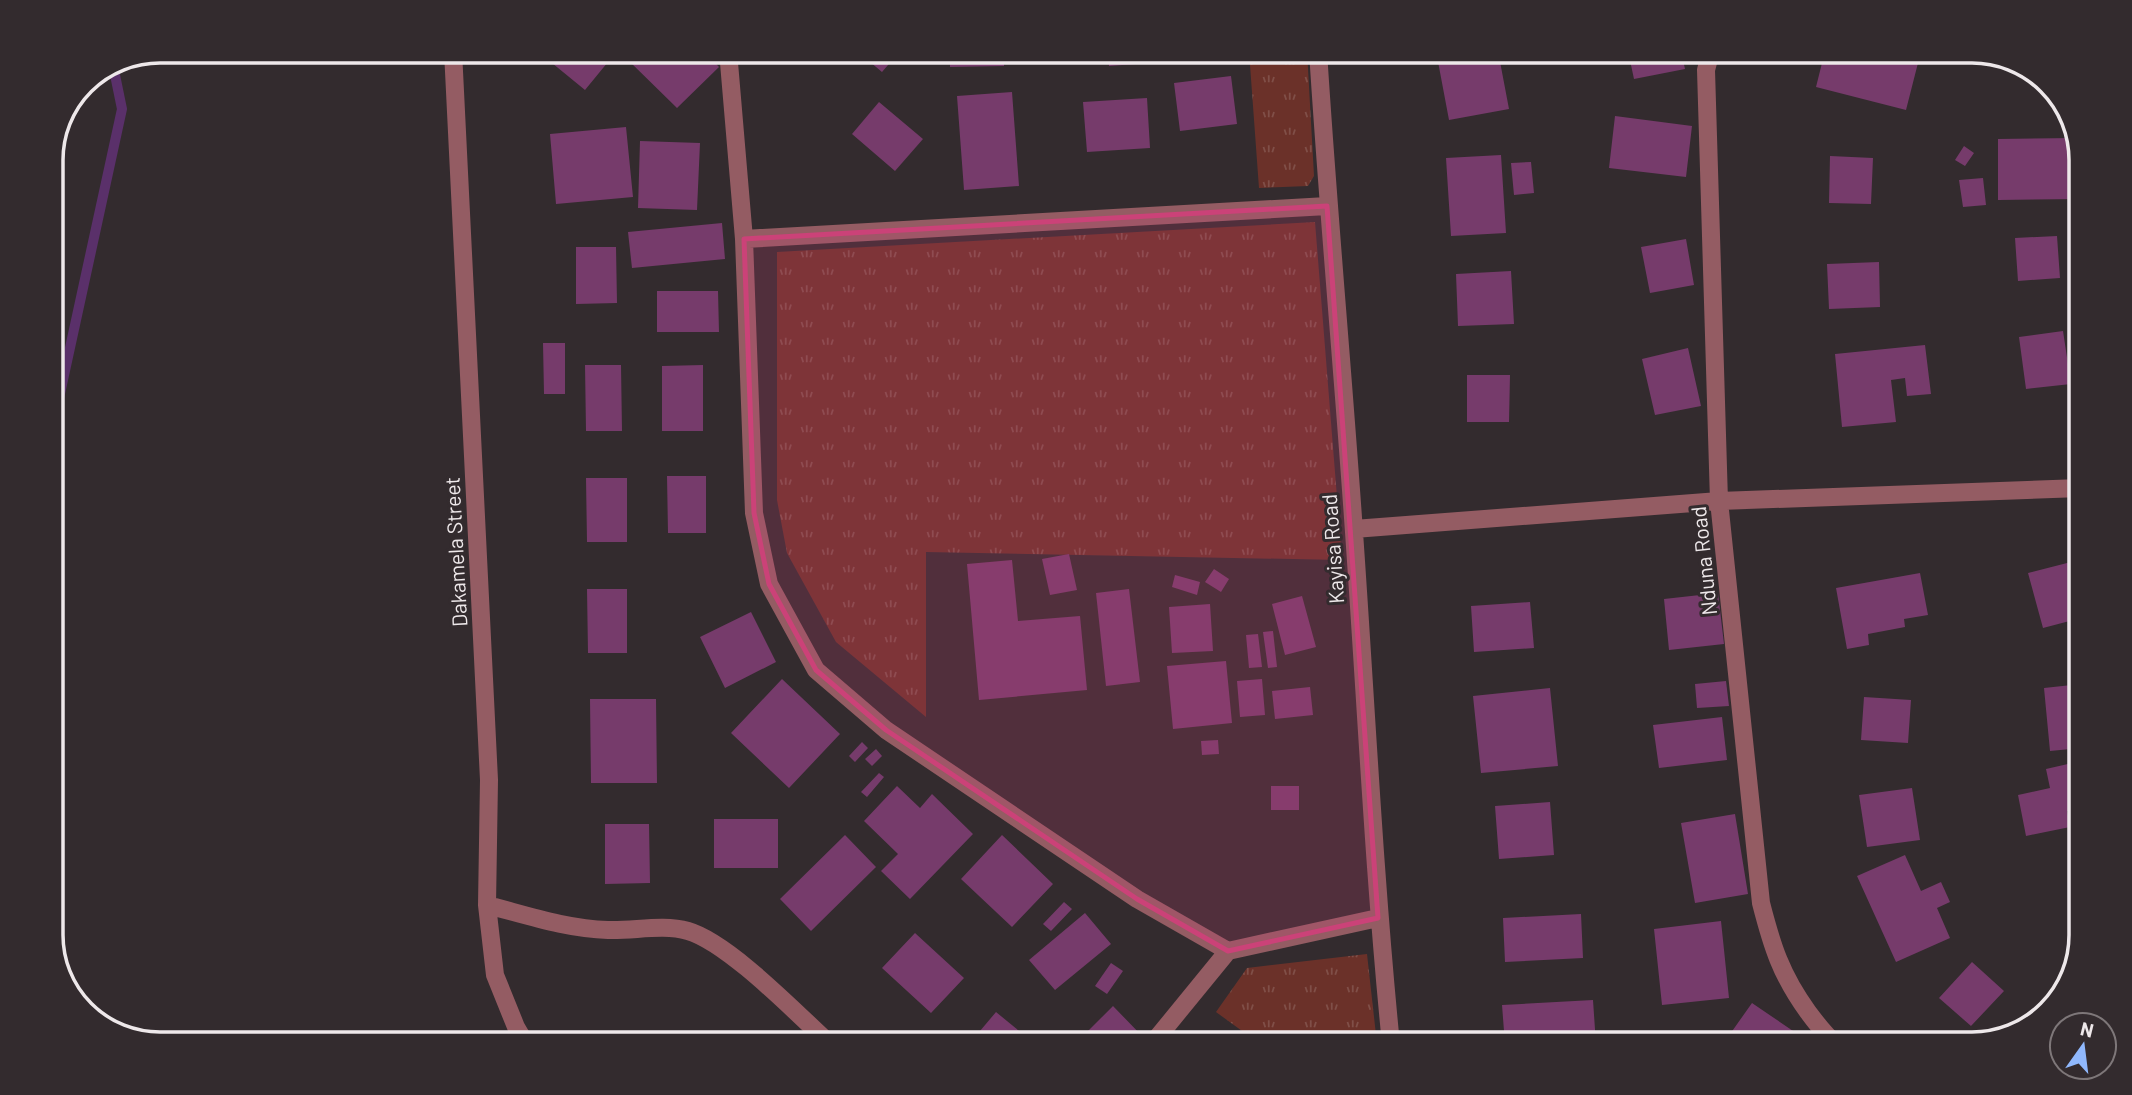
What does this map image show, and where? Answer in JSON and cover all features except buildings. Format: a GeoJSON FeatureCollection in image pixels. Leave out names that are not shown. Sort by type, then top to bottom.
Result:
{"type":"FeatureCollection","features":[{"type":"Feature","properties":{"kind":"street","name":"Dakamela Street"},"geometry":{"type":"LineString","coordinates":[[454,63],[489,780],[487,905],[495,975],[519,1032]]}},
{"type":"Feature","properties":{"kind":"street"},"geometry":{"type":"LineString","coordinates":[[729,63],[744,239],[754,513],[769,584],[816,670],[886,730],[1137,899],[1228,951]]}},
{"type":"Feature","properties":{"kind":"street","name":"Kayisa Road"},"geometry":{"type":"LineString","coordinates":[[1319,63],[1327,206],[1354,529],[1378,918],[1390,1032]]}},
{"type":"Feature","properties":{"kind":"street","name":"Nduna Road"},"geometry":{"type":"LineString","coordinates":[[1708,63],[1719,501],[1761,903],[1772,946],[1790,986],[1823,1032]]}},
{"type":"Feature","properties":{"kind":"street"},"geometry":{"type":"LineString","coordinates":[[744,239],[1327,206]]}},
{"type":"Feature","properties":{"kind":"street"},"geometry":{"type":"LineString","coordinates":[[1354,529],[1719,501],[2069,488]]}},
{"type":"Feature","properties":{"kind":"street"},"geometry":{"type":"LineString","coordinates":[[487,905],[558,924],[606,930],[687,931],[706,939],[733,958],[816,1032]]}},
{"type":"Feature","properties":{"kind":"street"},"geometry":{"type":"LineString","coordinates":[[1162,1032],[1228,951],[1378,918]]}},
{"type":"Feature","properties":{"kind":"highlighted area"},"geometry":{"type":"Polygon","coordinates":[[[1327,206],[1378,918],[1228,951],[1137,899],[886,730],[816,670],[769,584],[754,513],[744,239],[1327,206]]]}},
{"type":"Feature","properties":{"kind":"green space"},"geometry":{"type":"Polygon","coordinates":[[[1250,63],[1308,63],[1314,176],[1308,186],[1259,188],[1250,63]]]}},
{"type":"Feature","properties":{"kind":"green space"},"geometry":{"type":"Polygon","coordinates":[[[1315,222],[1342,560],[926,552],[926,717],[836,642],[787,553],[777,500],[777,252],[1315,222]]]}},
{"type":"Feature","properties":{"kind":"green space"},"geometry":{"type":"Polygon","coordinates":[[[1367,954],[1376,1032],[1244,1032],[1216,1012],[1247,968],[1367,954]]]}},
{"type":"Feature","properties":{"kind":"waterway"},"geometry":{"type":"LineString","coordinates":[[63,380],[122,109],[115,74]]}}]}
